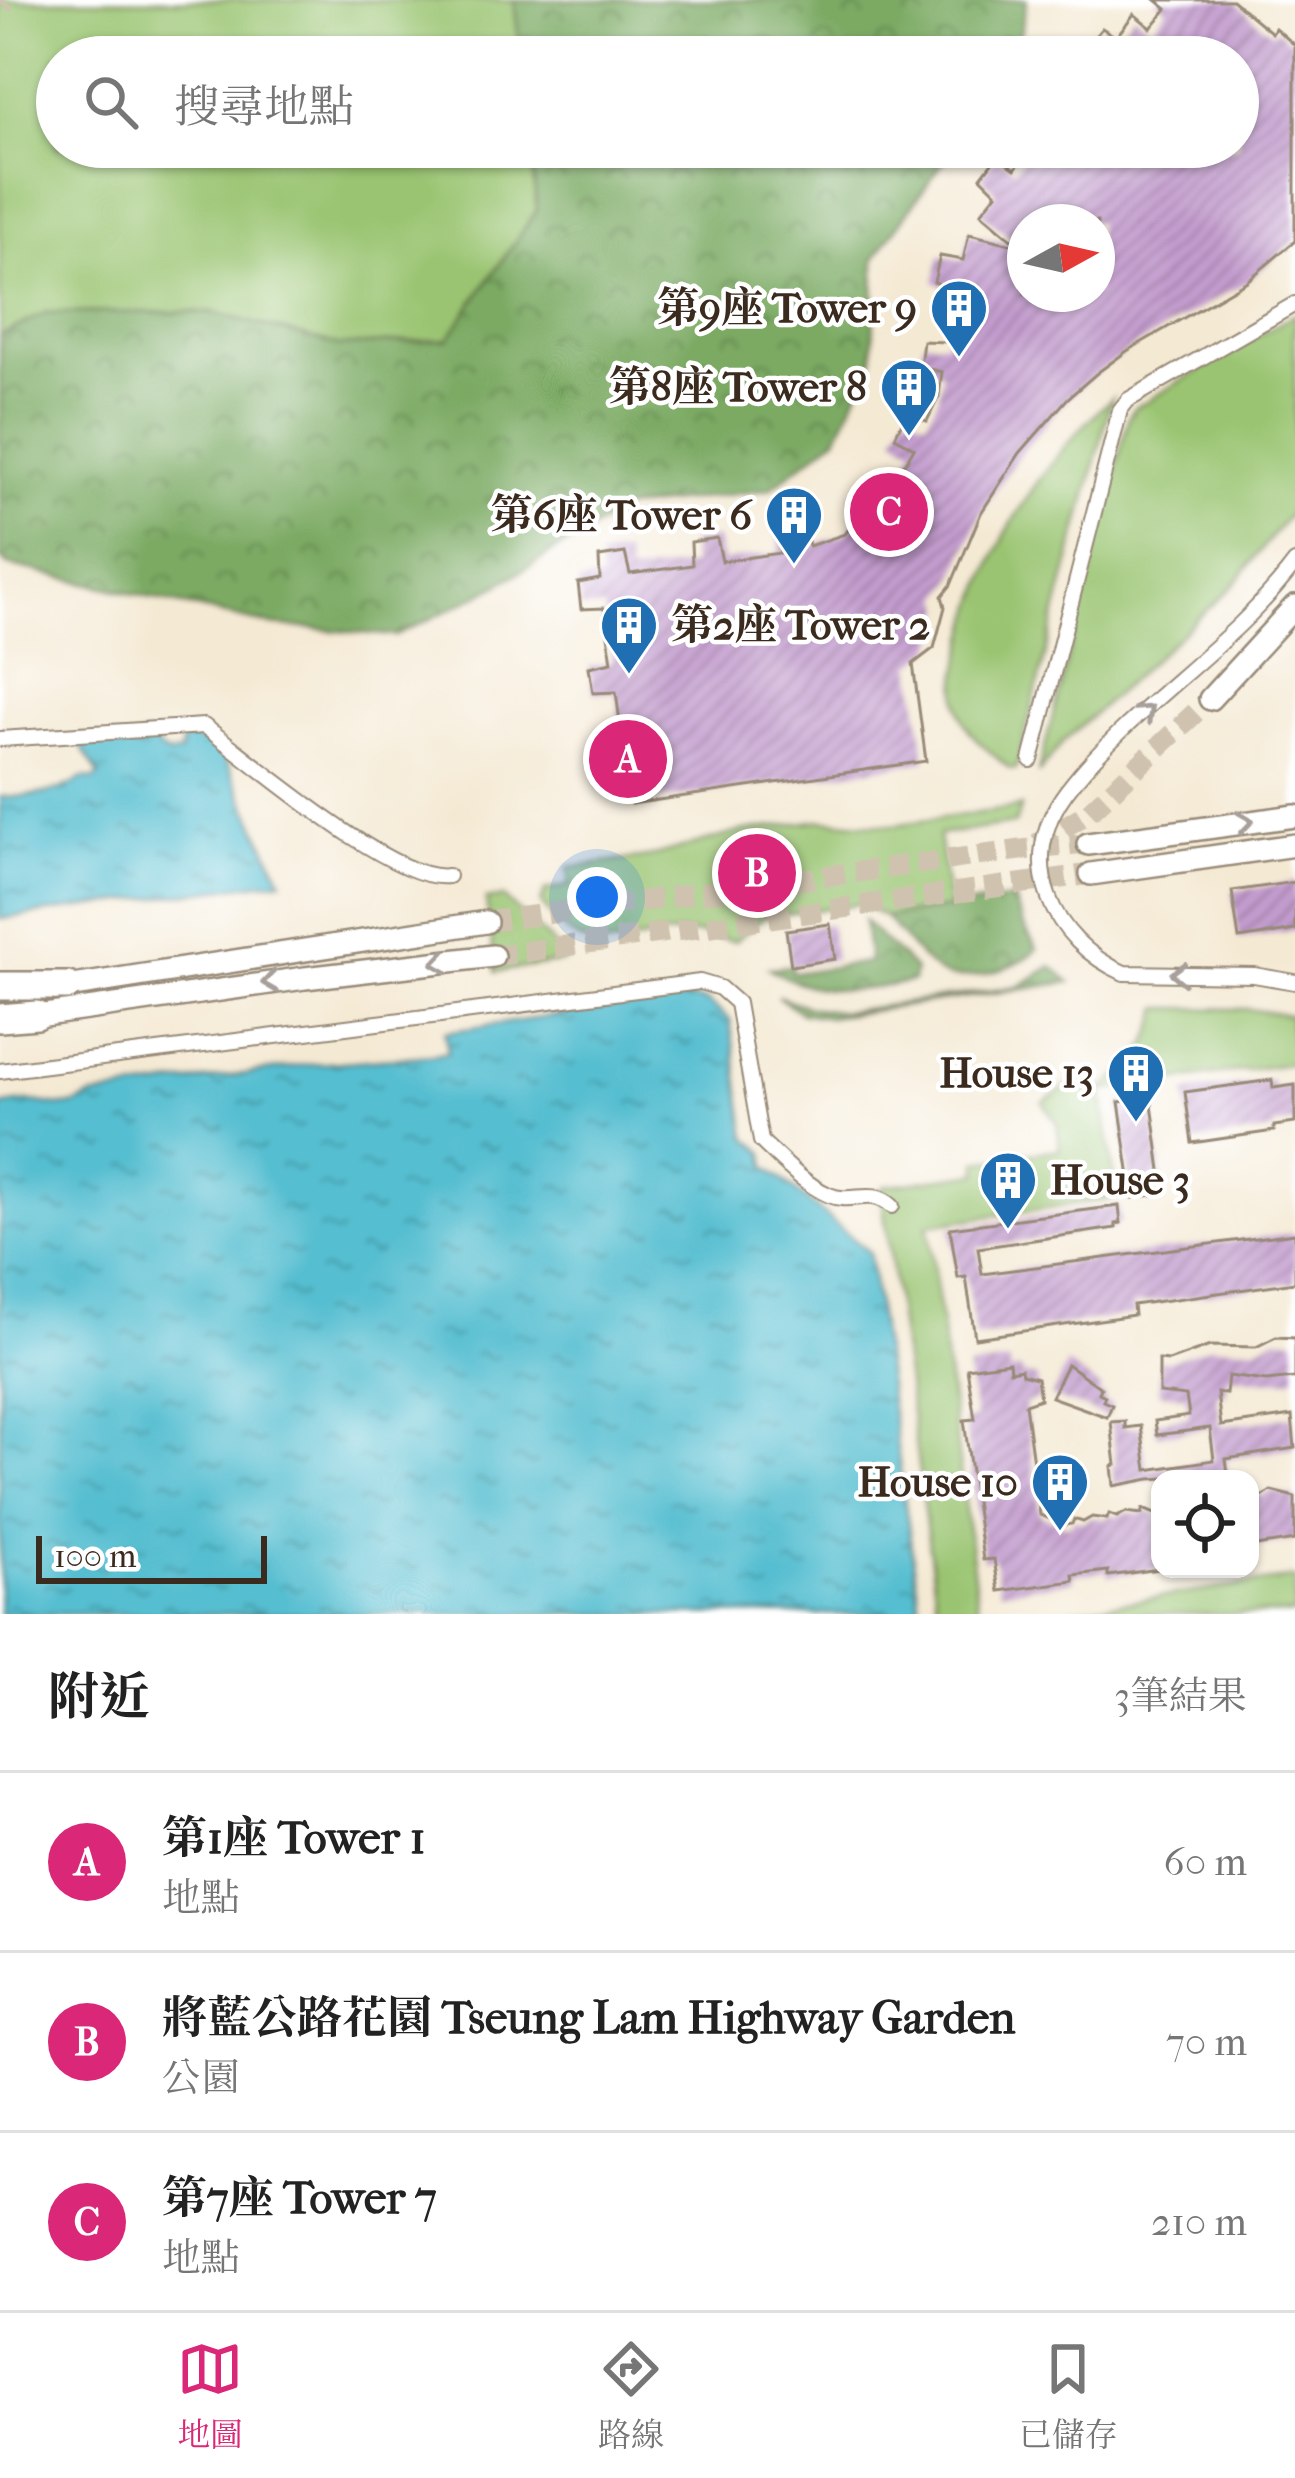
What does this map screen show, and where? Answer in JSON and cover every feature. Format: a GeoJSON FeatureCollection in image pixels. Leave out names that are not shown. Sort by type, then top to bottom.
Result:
{"type":"FeatureCollection","features":[{"type":"Feature","properties":{"kind":"highway"},"geometry":{"type":"LineString","coordinates":[[0,986],[68,986]]}},
{"type":"Feature","properties":{"kind":"highway"},"geometry":{"type":"LineString","coordinates":[[0,1021],[37,1015]]}},
{"type":"Feature","properties":{"kind":"main road"},"geometry":{"type":"LineString","coordinates":[[1210,699],[1295,606]]}},
{"type":"Feature","properties":{"kind":"main road"},"geometry":{"type":"LineString","coordinates":[[1088,844],[1295,816]]}},
{"type":"Feature","properties":{"kind":"main road"},"geometry":{"type":"LineString","coordinates":[[1091,874],[1295,845]]}},
{"type":"Feature","properties":{"kind":"main road"},"geometry":{"type":"LineString","coordinates":[[0,997],[486,922]]}},
{"type":"Feature","properties":{"kind":"main road"},"geometry":{"type":"LineString","coordinates":[[37,1015],[493,956]]}},
{"type":"Feature","properties":{"kind":"street"},"geometry":{"type":"LineString","coordinates":[[1031,760],[1120,410],[1128,400],[1295,304]]}},
{"type":"Feature","properties":{"kind":"street"},"geometry":{"type":"LineString","coordinates":[[1295,563],[1064,794],[1047,836],[1043,865],[1052,911],[1079,947],[1106,965],[1124,973],[1254,974],[1295,982]]}},
{"type":"Feature","properties":{"kind":"street"},"geometry":{"type":"LineString","coordinates":[[0,739],[202,725],[360,842],[424,875],[448,876]]}},
{"type":"Feature","properties":{"kind":"street"},"geometry":{"type":"LineString","coordinates":[[0,1071],[700,982],[720,988],[737,1003],[761,1141],[827,1195],[842,1199],[877,1196],[892,1206]]}},
{"type":"Feature","properties":{"kind":"green space"},"geometry":{"type":"Polygon","coordinates":[[[0,0],[514,0],[518,36],[36,36],[36,168],[532,168],[537,210],[448,339],[340,346],[212,312],[45,313],[0,336],[0,0]]]}},
{"type":"Feature","properties":{"kind":"green space"},"geometry":{"type":"Polygon","coordinates":[[[514,0],[1027,0],[1019,36],[518,36],[514,0]]]}},
{"type":"Feature","properties":{"kind":"green space"},"geometry":{"type":"Polygon","coordinates":[[[532,168],[939,168],[875,258],[873,360],[837,437],[770,489],[626,509],[497,586],[396,636],[270,625],[8,565],[0,558],[0,336],[45,313],[212,312],[340,346],[448,339],[537,210],[532,168]]]}},
{"type":"Feature","properties":{"kind":"green space"},"geometry":{"type":"Polygon","coordinates":[[[1295,314],[1295,506],[1233,586],[1063,742],[1038,774],[1129,416],[1135,408],[1295,314]]]}},
{"type":"Feature","properties":{"kind":"green space"},"geometry":{"type":"Polygon","coordinates":[[[1112,398],[1016,769],[1010,769],[975,738],[961,714],[957,687],[966,641],[988,572],[1020,508],[1062,451],[1112,398]]]}},
{"type":"Feature","properties":{"kind":"green space"},"geometry":{"type":"Polygon","coordinates":[[[1021,807],[1015,824],[939,835],[949,908],[885,917],[857,904],[764,917],[735,941],[673,934],[613,945],[578,939],[541,903],[545,891],[570,885],[568,868],[654,856],[739,832],[821,820],[894,825],[1021,807]]]}},
{"type":"Feature","properties":{"kind":"green space"},"geometry":{"type":"Polygon","coordinates":[[[503,897],[562,952],[563,962],[496,972],[486,900],[503,897]]]}},
{"type":"Feature","properties":{"kind":"green space"},"geometry":{"type":"Polygon","coordinates":[[[1014,899],[1037,949],[1018,962],[975,976],[939,973],[885,917],[1014,899]]]}},
{"type":"Feature","properties":{"kind":"green space"},"geometry":{"type":"Polygon","coordinates":[[[864,921],[915,970],[913,981],[839,990],[803,984],[769,968],[791,966],[793,973],[869,962],[864,921]]]}},
{"type":"Feature","properties":{"kind":"green space"},"geometry":{"type":"Polygon","coordinates":[[[1052,966],[1070,982],[829,1017],[801,1013],[777,996],[843,1012],[1018,987],[1052,966]]]}},
{"type":"Feature","properties":{"kind":"green space"},"geometry":{"type":"Polygon","coordinates":[[[1160,1008],[1247,1009],[1289,1015],[1295,1063],[1102,1091],[1117,1198],[928,1225],[979,1614],[938,1614],[881,1190],[979,1173],[978,1161],[1060,1149],[1057,1124],[1043,1102],[1087,1074],[1102,1090],[1139,1055],[1160,1008]]]}},
{"type":"Feature","properties":{"kind":"green space"},"geometry":{"type":"Polygon","coordinates":[[[1295,1578],[1295,1614],[1048,1614],[1048,1613],[1295,1578]]]}},
{"type":"Feature","properties":{"kind":"water"},"geometry":{"type":"Polygon","coordinates":[[[153,736],[159,749],[169,755],[180,753],[183,738],[202,740],[206,736],[219,746],[282,880],[0,919],[0,797],[43,794],[83,778],[95,779],[99,775],[76,738],[130,740],[153,736]]]}},
{"type":"Feature","properties":{"kind":"water"},"geometry":{"type":"Polygon","coordinates":[[[682,997],[708,1002],[730,1020],[747,1137],[765,1153],[767,1167],[869,1252],[921,1614],[0,1614],[0,1106],[27,1102],[67,1106],[90,1097],[305,1065],[435,1055],[448,1052],[445,1032],[682,997]]]}},
{"type":"Feature","properties":{"kind":"building"},"geometry":{"type":"Polygon","coordinates":[[[1156,0],[1232,0],[1272,33],[1275,28],[1295,45],[1295,241],[1247,281],[1097,373],[1020,453],[981,513],[942,596],[945,607],[934,648],[913,664],[926,761],[631,804],[627,774],[604,775],[601,750],[623,745],[616,692],[593,693],[589,667],[612,662],[604,608],[581,609],[578,583],[600,579],[599,557],[625,553],[630,574],[692,565],[691,542],[717,538],[722,561],[780,553],[779,530],[805,527],[809,546],[845,534],[864,512],[850,496],[868,477],[883,489],[914,448],[895,437],[906,413],[927,421],[939,396],[942,372],[920,367],[923,341],[946,342],[954,289],[934,282],[940,256],[963,260],[969,234],[1007,243],[1007,312],[1115,312],[1115,204],[1007,204],[1007,235],[981,213],[997,193],[981,177],[988,168],[1259,168],[1259,36],[1117,36],[1134,14],[1151,28],[1167,9],[1156,0]]]}},
{"type":"Feature","properties":{"kind":"building"},"geometry":{"type":"Polygon","coordinates":[[[1295,882],[1295,930],[1239,939],[1232,891],[1295,882]]]}},
{"type":"Feature","properties":{"kind":"building"},"geometry":{"type":"Polygon","coordinates":[[[830,924],[835,959],[791,966],[786,930],[830,924]]]}},
{"type":"Feature","properties":{"kind":"building"},"geometry":{"type":"Polygon","coordinates":[[[1272,1080],[1273,1088],[1295,1085],[1295,1123],[1274,1126],[1274,1131],[1192,1143],[1185,1092],[1272,1080]]]}},
{"type":"Feature","properties":{"kind":"building"},"geometry":{"type":"Polygon","coordinates":[[[1151,1097],[1163,1185],[1157,1186],[1159,1194],[1133,1198],[1119,1102],[1151,1097]]]}},
{"type":"Feature","properties":{"kind":"building"},"geometry":{"type":"Polygon","coordinates":[[[1119,1206],[1121,1223],[1116,1228],[978,1248],[982,1274],[1295,1233],[1295,1282],[1133,1305],[1134,1315],[975,1338],[966,1277],[958,1278],[950,1228],[1119,1206]]]}},
{"type":"Feature","properties":{"kind":"building"},"geometry":{"type":"Polygon","coordinates":[[[1276,1337],[1295,1338],[1295,1378],[1266,1381],[1228,1376],[1226,1394],[1217,1393],[1221,1426],[1292,1416],[1295,1448],[1226,1459],[1227,1470],[1151,1470],[1151,1479],[1114,1486],[1111,1422],[1125,1421],[1125,1428],[1141,1426],[1147,1470],[1214,1460],[1210,1428],[1157,1435],[1155,1421],[1189,1416],[1186,1396],[1159,1393],[1159,1360],[1169,1361],[1210,1346],[1256,1347],[1276,1337]]]}},
{"type":"Feature","properties":{"kind":"building"},"geometry":{"type":"Polygon","coordinates":[[[1009,1362],[1010,1371],[1021,1369],[1022,1374],[1037,1378],[1040,1399],[1025,1404],[1040,1515],[1065,1525],[1074,1519],[1083,1522],[1092,1517],[1107,1519],[1109,1514],[1142,1514],[1143,1509],[1151,1512],[1151,1570],[1073,1575],[1074,1581],[999,1591],[994,1559],[983,1560],[964,1420],[975,1419],[967,1368],[1009,1362]]]}},
{"type":"Feature","properties":{"kind":"building"},"geometry":{"type":"Polygon","coordinates":[[[1067,1364],[1101,1388],[1103,1401],[1112,1405],[1107,1417],[1051,1397],[1067,1364]]]}},
{"type":"Feature","properties":{"kind":"building"},"geometry":{"type":"Polygon","coordinates":[[[1271,1491],[1295,1497],[1295,1540],[1259,1546],[1262,1497],[1271,1491]]]}},
{"type":"Feature","properties":{"kind":"tunnel"},"geometry":{"type":"LineString","coordinates":[[0,4],[3,0]]}},
{"type":"Feature","properties":{"kind":"tunnel"},"geometry":{"type":"LineString","coordinates":[[1037,844],[1089,812],[1210,699]]}},
{"type":"Feature","properties":{"kind":"tunnel"},"geometry":{"type":"LineString","coordinates":[[486,922],[1088,844]]}},
{"type":"Feature","properties":{"kind":"tunnel"},"geometry":{"type":"LineString","coordinates":[[493,956],[1091,874]]}},
{"type":"Feature","properties":{"kind":"place","name":"第9座 Tower 9"},"geometry":{"type":"Point","coordinates":[959,359]}},
{"type":"Feature","properties":{"kind":"place","name":"第8座 Tower 8"},"geometry":{"type":"Point","coordinates":[909,438]}},
{"type":"Feature","properties":{"kind":"place","name":"第7座 Tower 7"},"geometry":{"type":"Point","coordinates":[889,512]}},
{"type":"Feature","properties":{"kind":"place","name":"第6座 Tower 6"},"geometry":{"type":"Point","coordinates":[794,566]}},
{"type":"Feature","properties":{"kind":"place","name":"第2座 Tower 2"},"geometry":{"type":"Point","coordinates":[629,676]}},
{"type":"Feature","properties":{"kind":"place","name":"第1座 Tower 1"},"geometry":{"type":"Point","coordinates":[628,759]}},
{"type":"Feature","properties":{"kind":"place","name":"將藍公路花園 Tseung Lam Highway Garden"},"geometry":{"type":"Point","coordinates":[757,873]}},
{"type":"Feature","properties":{"kind":"place","name":"House 13"},"geometry":{"type":"Point","coordinates":[1136,1124]}},
{"type":"Feature","properties":{"kind":"place","name":"House 3"},"geometry":{"type":"Point","coordinates":[1008,1231]}},
{"type":"Feature","properties":{"kind":"place","name":"House 10"},"geometry":{"type":"Point","coordinates":[1060,1533]}}]}
